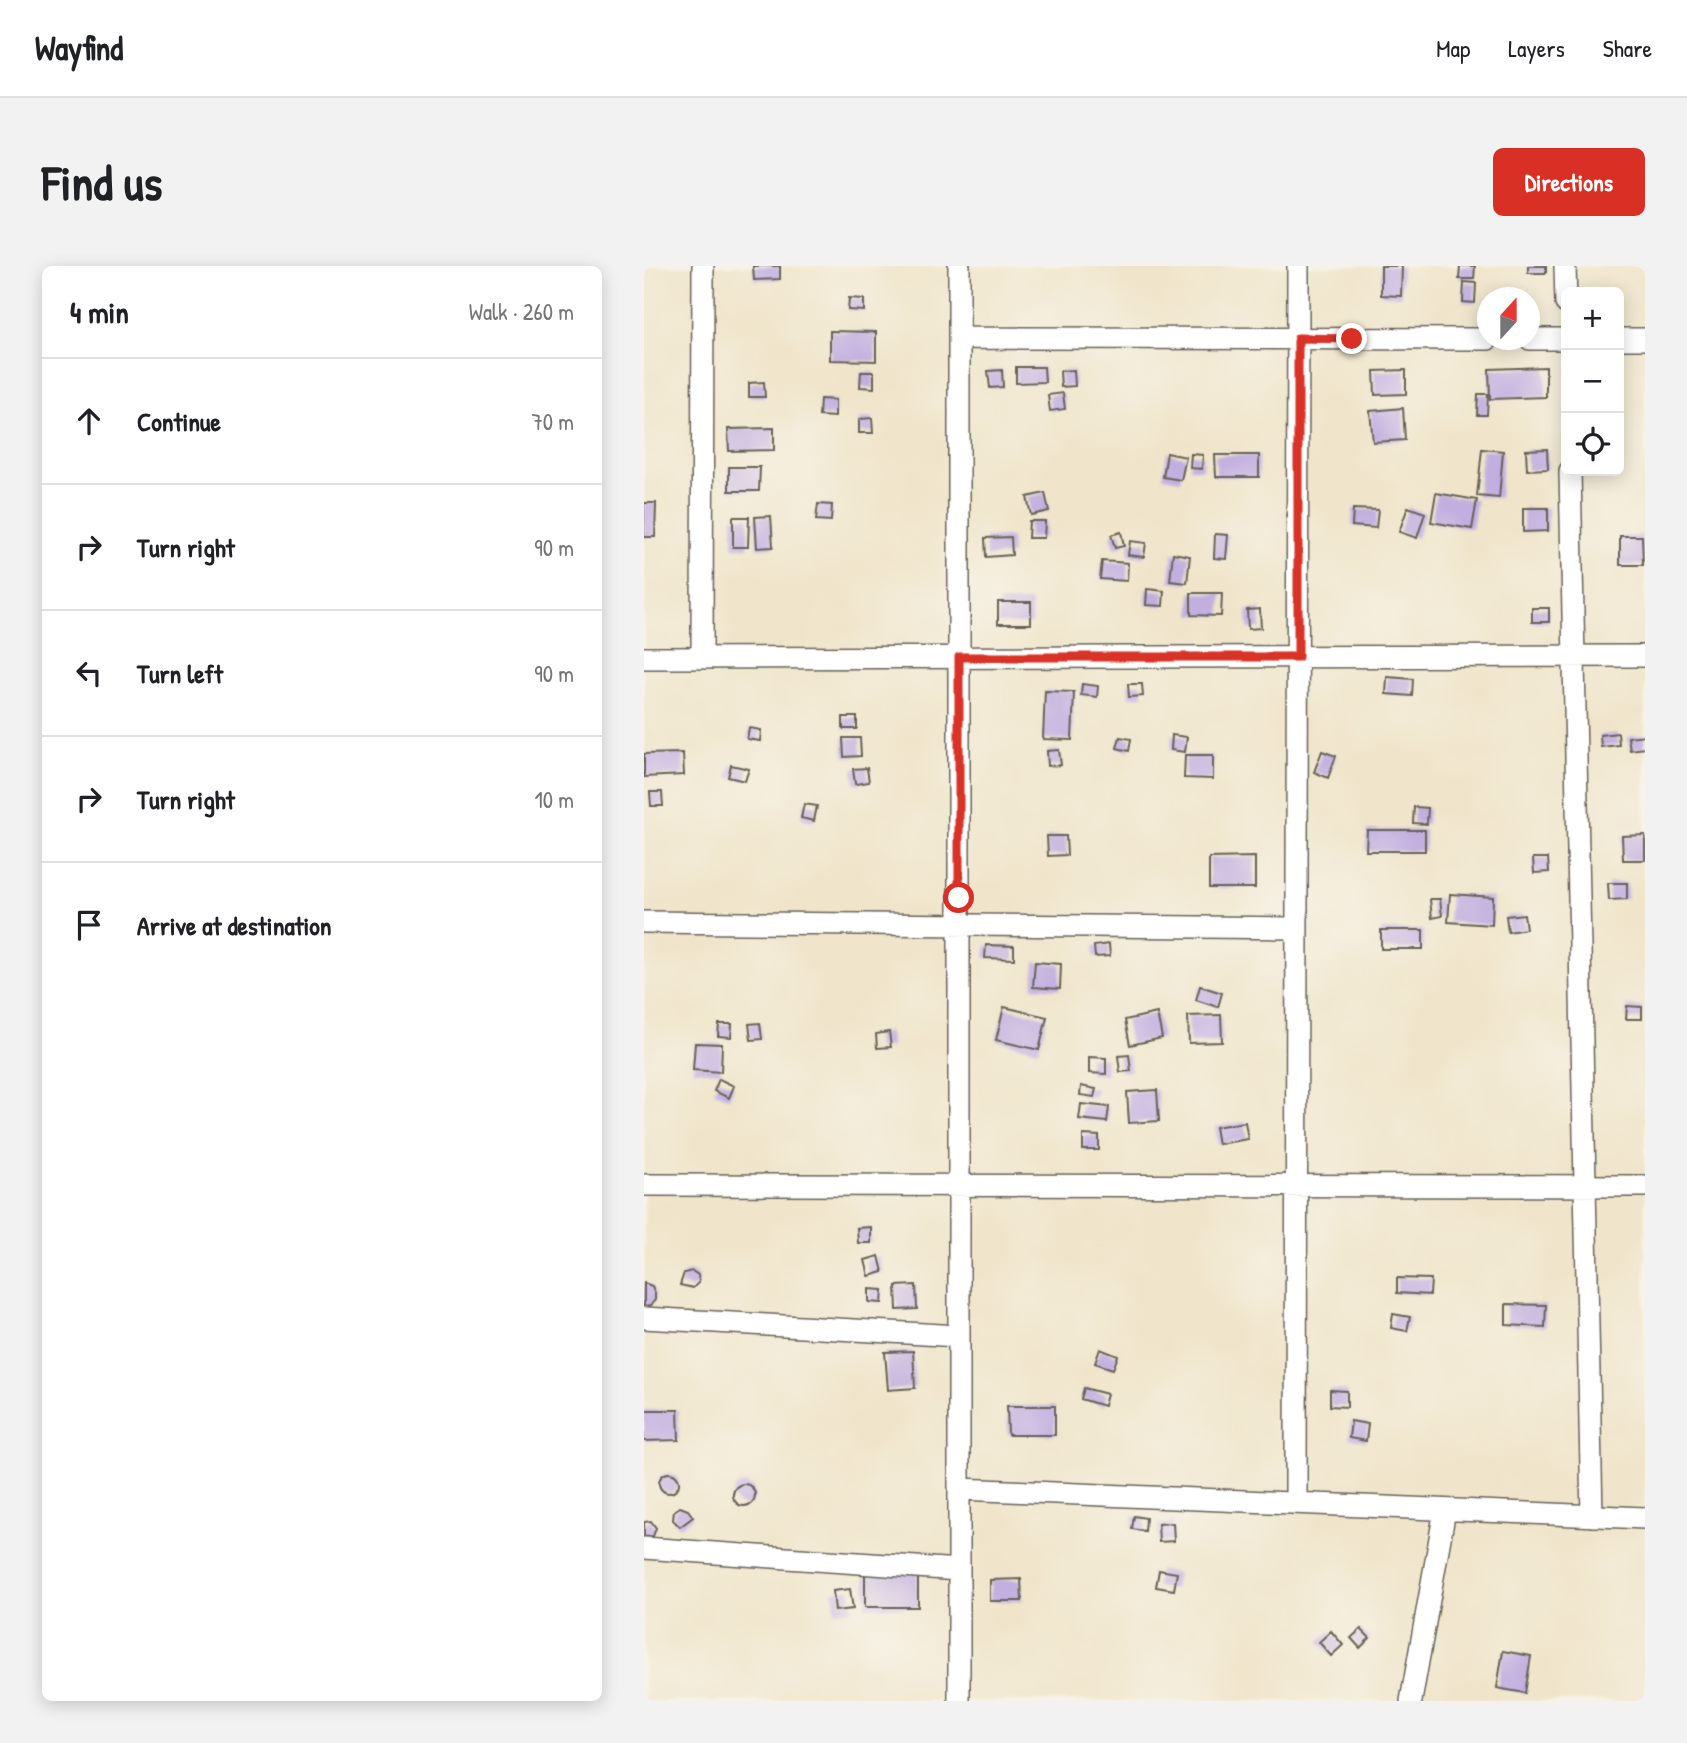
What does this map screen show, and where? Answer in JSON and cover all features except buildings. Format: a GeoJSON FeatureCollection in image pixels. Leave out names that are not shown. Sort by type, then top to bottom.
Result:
{"type":"FeatureCollection","features":[{"type":"Feature","properties":{"kind":"street"},"geometry":{"type":"LineString","coordinates":[[702,658],[703,266]]}},
{"type":"Feature","properties":{"kind":"street"},"geometry":{"type":"LineString","coordinates":[[959,266],[959,1701]]}},
{"type":"Feature","properties":{"kind":"street"},"geometry":{"type":"LineString","coordinates":[[1297,1503],[1298,266]]}},
{"type":"Feature","properties":{"kind":"street"},"geometry":{"type":"LineString","coordinates":[[1565,266],[1566,287]]}},
{"type":"Feature","properties":{"kind":"street"},"geometry":{"type":"LineString","coordinates":[[959,338],[1477,339]]}},
{"type":"Feature","properties":{"kind":"street"},"geometry":{"type":"LineString","coordinates":[[1540,339],[1561,339]]}},
{"type":"Feature","properties":{"kind":"street"},"geometry":{"type":"LineString","coordinates":[[1624,339],[1645,339]]}},
{"type":"Feature","properties":{"kind":"street"},"geometry":{"type":"LineString","coordinates":[[1570,476],[1592,1516]]}},
{"type":"Feature","properties":{"kind":"street"},"geometry":{"type":"LineString","coordinates":[[644,658],[1645,656]]}},
{"type":"Feature","properties":{"kind":"street"},"geometry":{"type":"LineString","coordinates":[[644,922],[1297,928]]}},
{"type":"Feature","properties":{"kind":"street"},"geometry":{"type":"LineString","coordinates":[[644,1185],[1645,1186]]}},
{"type":"Feature","properties":{"kind":"street"},"geometry":{"type":"LineString","coordinates":[[644,1318],[959,1336]]}},
{"type":"Feature","properties":{"kind":"street"},"geometry":{"type":"LineString","coordinates":[[959,1489],[1645,1518]]}},
{"type":"Feature","properties":{"kind":"street"},"geometry":{"type":"LineString","coordinates":[[1411,1701],[1445,1510]]}},
{"type":"Feature","properties":{"kind":"street"},"geometry":{"type":"LineString","coordinates":[[644,1548],[959,1570]]}},
{"type":"Feature","properties":{"kind":"route"},"geometry":{"type":"LineString","coordinates":[[959,898],[959,657],[1298,657],[1298,338],[1352,339]]}}]}
